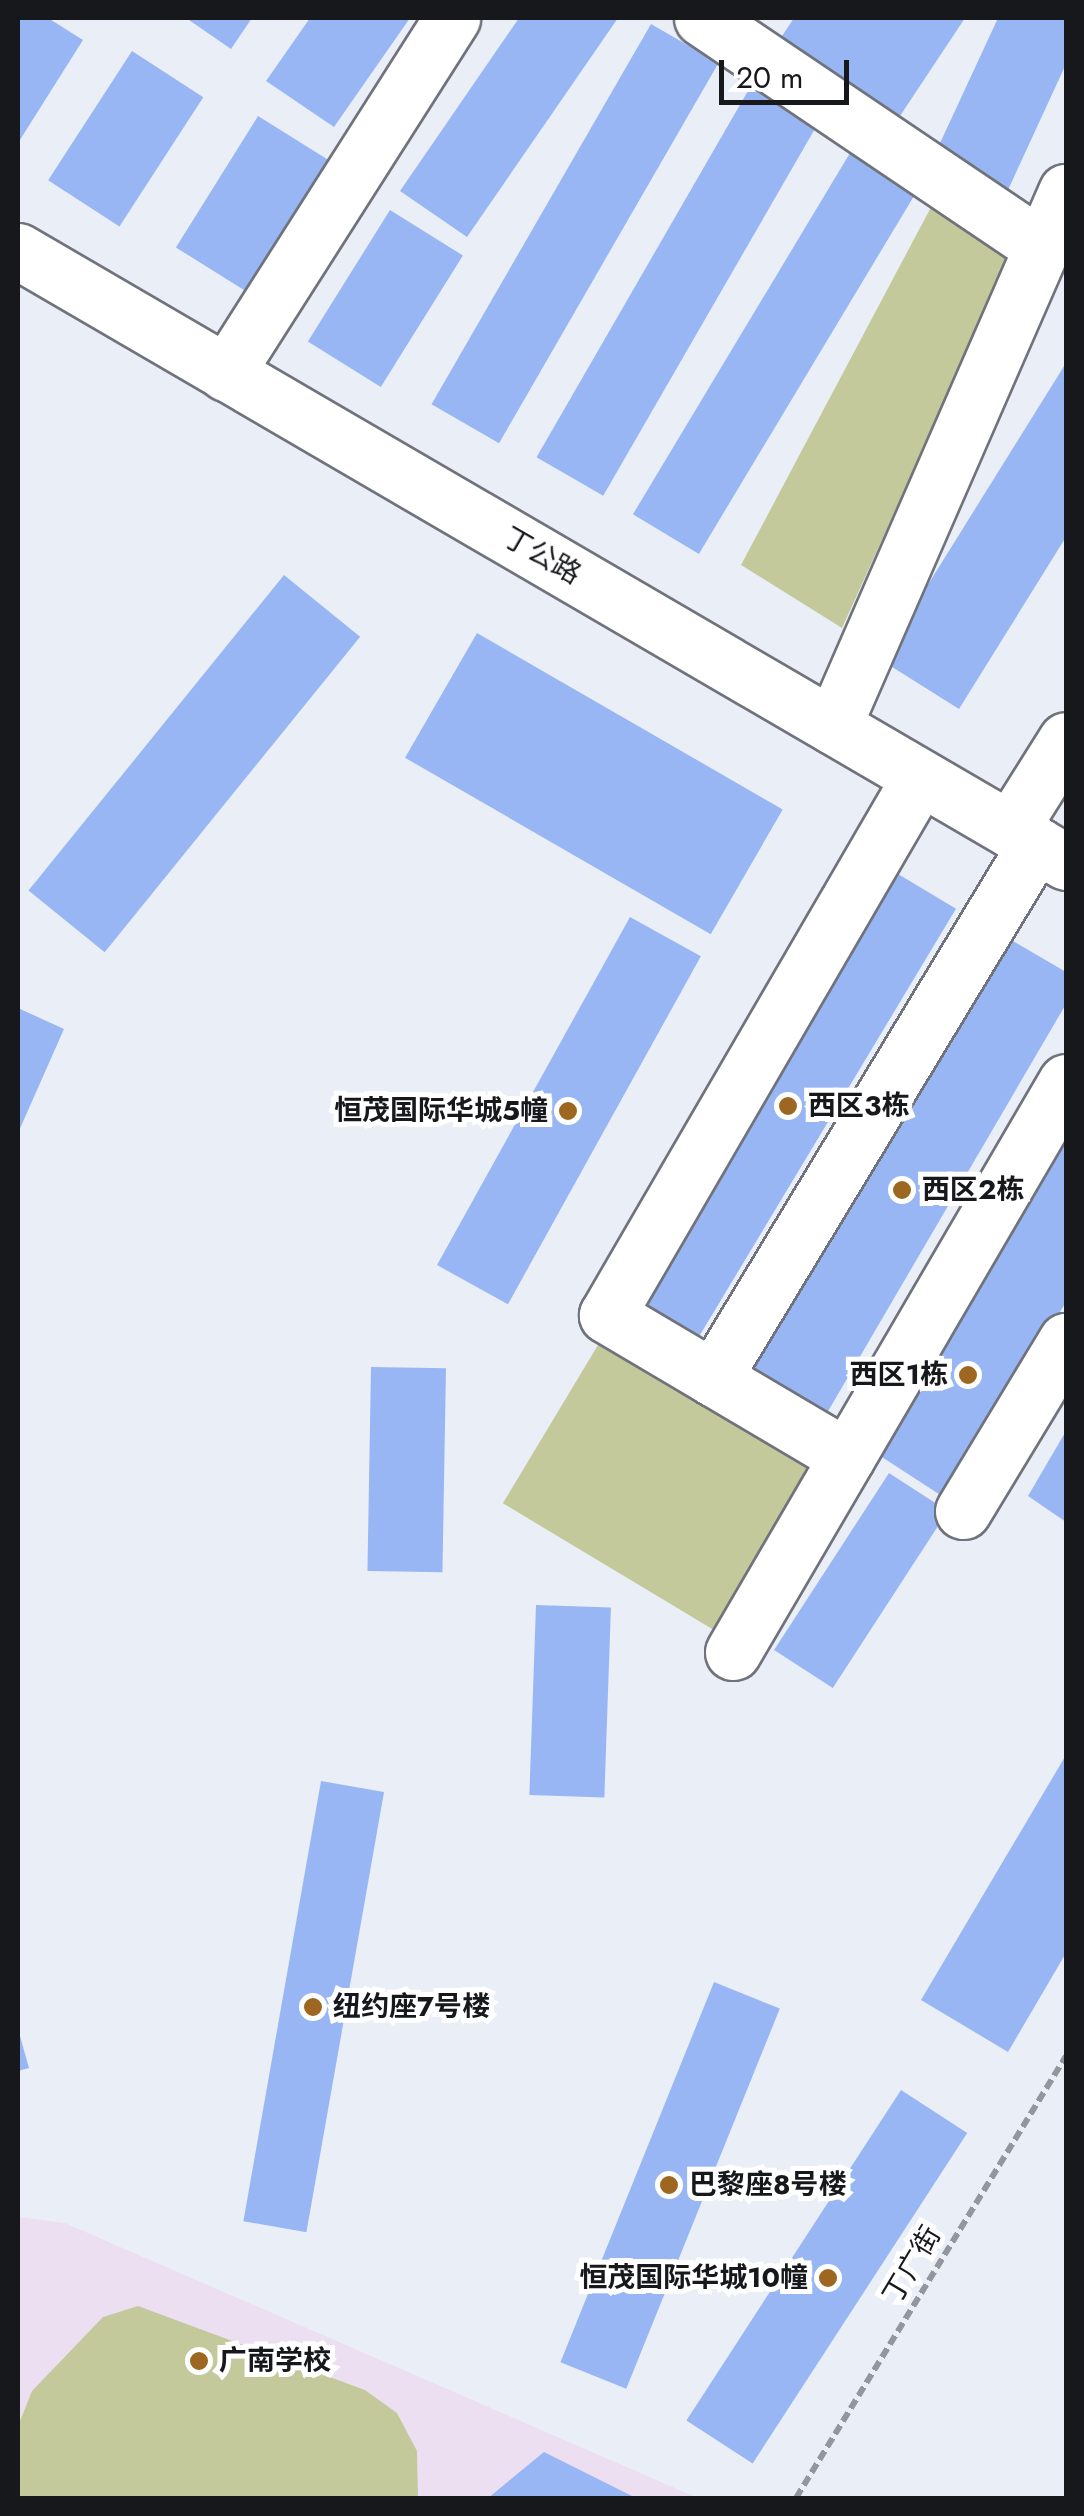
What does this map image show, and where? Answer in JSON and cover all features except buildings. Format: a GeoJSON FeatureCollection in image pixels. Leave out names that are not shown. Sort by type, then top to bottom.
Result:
{"type":"FeatureCollection","features":[{"type":"Feature","properties":{"kind":"street"},"geometry":{"type":"LineString","coordinates":[[226,373],[452,18]]}},
{"type":"Feature","properties":{"kind":"street"},"geometry":{"type":"LineString","coordinates":[[702,18],[1042,248]]}},
{"type":"Feature","properties":{"kind":"street"},"geometry":{"type":"LineString","coordinates":[[833,726],[1066,192]]}},
{"type":"Feature","properties":{"kind":"street","name":"丁公路"},"geometry":{"type":"LineString","coordinates":[[18,251],[1037,845]]}},
{"type":"Feature","properties":{"kind":"street"},"geometry":{"type":"LineString","coordinates":[[713,1378],[1037,845],[1066,740]]}},
{"type":"Feature","properties":{"kind":"street"},"geometry":{"type":"LineString","coordinates":[[847,1457],[607,1315],[920,777]]}},
{"type":"Feature","properties":{"kind":"street"},"geometry":{"type":"LineString","coordinates":[[733,1652],[1066,1082]]}},
{"type":"Feature","properties":{"kind":"street"},"geometry":{"type":"LineString","coordinates":[[963,1511],[1066,1341]]}},
{"type":"Feature","properties":{"kind":"path","name":"丁广街"},"geometry":{"type":"LineString","coordinates":[[796,2498],[1066,2056]]}},
{"type":"Feature","properties":{"kind":"shaded area","name":"广南学校"},"geometry":{"type":"Polygon","coordinates":[[[18,2217],[65,2223],[698,2498],[18,2498],[18,2217]]]}},
{"type":"Feature","properties":{"kind":"green space"},"geometry":{"type":"Polygon","coordinates":[[[938,194],[1017,242],[842,628],[741,565],[938,194]]]}},
{"type":"Feature","properties":{"kind":"green space"},"geometry":{"type":"Polygon","coordinates":[[[610,1325],[825,1454],[718,1633],[503,1503],[610,1325]]]}},
{"type":"Feature","properties":{"kind":"green space"},"geometry":{"type":"Polygon","coordinates":[[[138,2306],[365,2390],[397,2413],[417,2451],[418,2498],[20,2498],[18,2426],[32,2391],[103,2317],[138,2306]]]}},
{"type":"Feature","properties":{"kind":"place","name":"西区3栋"},"geometry":{"type":"Point","coordinates":[788,1106]}},
{"type":"Feature","properties":{"kind":"place","name":"恒茂国际华城5幢"},"geometry":{"type":"Point","coordinates":[568,1111]}},
{"type":"Feature","properties":{"kind":"place","name":"西区2栋"},"geometry":{"type":"Point","coordinates":[902,1190]}},
{"type":"Feature","properties":{"kind":"place","name":"西区1栋"},"geometry":{"type":"Point","coordinates":[968,1375]}},
{"type":"Feature","properties":{"kind":"place","name":"纽约座7号楼"},"geometry":{"type":"Point","coordinates":[313,2007]}},
{"type":"Feature","properties":{"kind":"place","name":"巴黎座8号楼"},"geometry":{"type":"Point","coordinates":[669,2185]}},
{"type":"Feature","properties":{"kind":"place","name":"恒茂国际华城10幢"},"geometry":{"type":"Point","coordinates":[828,2278]}},
{"type":"Feature","properties":{"kind":"place","name":"广南学校"},"geometry":{"type":"Point","coordinates":[199,2361]}}]}
